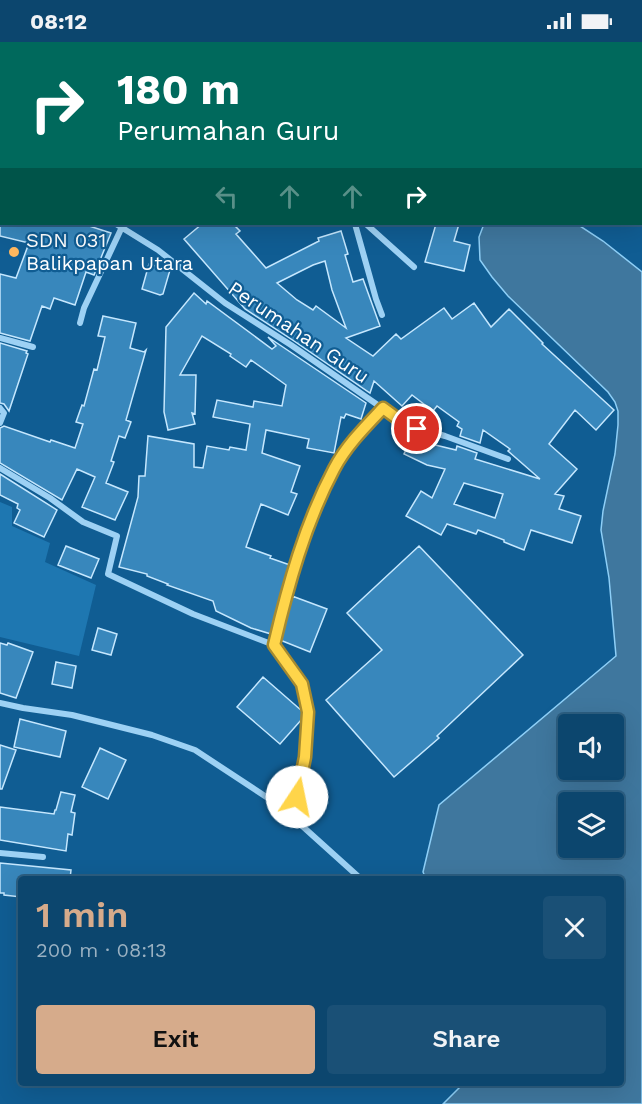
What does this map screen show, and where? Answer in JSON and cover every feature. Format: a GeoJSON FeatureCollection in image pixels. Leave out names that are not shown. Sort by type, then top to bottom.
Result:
{"type":"FeatureCollection","features":[{"type":"Feature","properties":{"kind":"street"},"geometry":{"type":"LineString","coordinates":[[80,323],[84,308],[119,225]]}},
{"type":"Feature","properties":{"kind":"street","name":"Perumahan Guru"},"geometry":{"type":"LineString","coordinates":[[119,225],[158,250],[225,303],[291,345],[398,419],[417,429],[445,436],[508,459]]}},
{"type":"Feature","properties":{"kind":"street"},"geometry":{"type":"LineString","coordinates":[[355,225],[382,315]]}},
{"type":"Feature","properties":{"kind":"street"},"geometry":{"type":"LineString","coordinates":[[367,225],[414,267]]}},
{"type":"Feature","properties":{"kind":"street"},"geometry":{"type":"LineString","coordinates":[[0,338],[33,347]]}},
{"type":"Feature","properties":{"kind":"street"},"geometry":{"type":"LineString","coordinates":[[0,408],[4,413],[0,423]]}},
{"type":"Feature","properties":{"kind":"street"},"geometry":{"type":"LineString","coordinates":[[274,645],[307,529],[334,468],[357,436],[383,408]]}},
{"type":"Feature","properties":{"kind":"street"},"geometry":{"type":"LineString","coordinates":[[0,468],[50,498],[83,522],[117,536],[108,574],[193,614],[274,645],[302,684],[308,712],[305,757],[293,817]]}},
{"type":"Feature","properties":{"kind":"street"},"geometry":{"type":"LineString","coordinates":[[0,703],[72,715],[153,735],[195,750],[280,806],[357,876]]}},
{"type":"Feature","properties":{"kind":"street"},"geometry":{"type":"LineString","coordinates":[[0,853],[43,858]]}},
{"type":"Feature","properties":{"kind":"shaded area"},"geometry":{"type":"Polygon","coordinates":[[[484,225],[579,225],[642,272],[642,1104],[443,1104],[461,1086],[624,1086],[624,876],[425,876],[423,872],[439,805],[616,656],[609,578],[601,530],[615,454],[618,411],[608,392],[508,296],[480,260],[479,237],[484,225]]]}},
{"type":"Feature","properties":{"kind":"shaded area"},"geometry":{"type":"Polygon","coordinates":[[[0,502],[12,507],[12,526],[50,543],[45,562],[96,585],[79,656],[0,637],[0,502]]]}},
{"type":"Feature","properties":{"kind":"building"},"geometry":{"type":"Polygon","coordinates":[[[0,225],[86,225],[111,233],[94,275],[86,272],[75,305],[54,298],[50,309],[42,306],[30,341],[0,333],[0,274],[16,278],[29,243],[0,236],[0,225]]]}},
{"type":"Feature","properties":{"kind":"building"},"geometry":{"type":"Polygon","coordinates":[[[201,225],[234,225],[240,231],[236,234],[266,268],[319,241],[318,238],[341,231],[353,282],[363,279],[380,326],[346,338],[373,356],[396,334],[401,339],[444,308],[452,319],[474,303],[491,327],[509,309],[542,344],[614,410],[596,430],[575,410],[549,444],[577,469],[555,494],[564,496],[559,509],[581,516],[572,543],[531,530],[524,550],[478,530],[476,534],[447,524],[441,535],[406,516],[421,491],[432,498],[445,469],[427,465],[404,454],[414,432],[429,439],[427,443],[456,450],[457,446],[477,453],[475,459],[540,479],[508,451],[510,449],[483,430],[480,443],[460,436],[462,429],[457,426],[459,422],[437,406],[433,411],[412,395],[402,406],[374,381],[370,393],[245,309],[184,239],[201,225]],[[325,261],[277,283],[297,300],[313,310],[316,306],[346,328],[332,290],[325,261]],[[464,483],[454,504],[495,518],[503,494],[464,483]]]}},
{"type":"Feature","properties":{"kind":"building"},"geometry":{"type":"Polygon","coordinates":[[[436,225],[459,225],[454,241],[470,245],[464,271],[425,262],[436,225]]]}},
{"type":"Feature","properties":{"kind":"building"},"geometry":{"type":"Polygon","coordinates":[[[149,264],[170,270],[163,294],[142,289],[149,264]]]}},
{"type":"Feature","properties":{"kind":"building"},"geometry":{"type":"Polygon","coordinates":[[[194,293],[206,304],[207,301],[272,349],[276,346],[268,337],[366,403],[361,419],[346,414],[344,418],[341,417],[334,453],[307,448],[309,439],[266,430],[262,453],[300,466],[291,492],[297,494],[288,515],[261,504],[246,547],[290,565],[271,634],[251,628],[216,611],[213,601],[167,585],[147,574],[119,567],[138,497],[139,476],[145,476],[148,436],[194,444],[194,467],[203,468],[207,446],[246,450],[250,424],[213,417],[217,400],[253,407],[254,401],[282,406],[286,385],[251,360],[246,367],[230,356],[231,354],[202,336],[180,375],[196,375],[195,414],[192,413],[195,424],[168,430],[164,412],[166,327],[194,293]]]}},
{"type":"Feature","properties":{"kind":"building"},"geometry":{"type":"Polygon","coordinates":[[[103,316],[136,323],[130,348],[144,352],[146,350],[126,420],[131,422],[125,438],[119,436],[111,461],[114,462],[106,483],[128,492],[115,520],[82,507],[95,477],[77,469],[62,500],[0,463],[0,428],[4,426],[75,448],[83,424],[76,422],[82,405],[84,406],[94,369],[97,370],[105,337],[98,336],[103,316]]]}},
{"type":"Feature","properties":{"kind":"building"},"geometry":{"type":"Polygon","coordinates":[[[0,343],[27,351],[28,354],[9,411],[4,404],[0,403],[0,343]]]}},
{"type":"Feature","properties":{"kind":"building"},"geometry":{"type":"Polygon","coordinates":[[[0,474],[57,510],[44,537],[14,523],[20,510],[17,508],[18,504],[0,495],[0,474]]]}},
{"type":"Feature","properties":{"kind":"building"},"geometry":{"type":"Polygon","coordinates":[[[66,546],[99,559],[91,578],[58,565],[66,546]]]}},
{"type":"Feature","properties":{"kind":"building"},"geometry":{"type":"Polygon","coordinates":[[[419,546],[523,655],[437,736],[439,738],[394,777],[326,700],[382,650],[347,613],[419,546]]]}},
{"type":"Feature","properties":{"kind":"building"},"geometry":{"type":"Polygon","coordinates":[[[292,596],[327,609],[310,652],[280,640],[292,596]]]}},
{"type":"Feature","properties":{"kind":"building"},"geometry":{"type":"Polygon","coordinates":[[[98,628],[117,634],[111,655],[92,650],[98,628]]]}},
{"type":"Feature","properties":{"kind":"building"},"geometry":{"type":"Polygon","coordinates":[[[0,643],[7,645],[8,643],[33,652],[16,698],[0,693],[0,643]]]}},
{"type":"Feature","properties":{"kind":"building"},"geometry":{"type":"Polygon","coordinates":[[[56,662],[76,666],[72,688],[52,684],[56,662]]]}},
{"type":"Feature","properties":{"kind":"building"},"geometry":{"type":"Polygon","coordinates":[[[263,677],[302,711],[302,719],[280,744],[237,707],[263,677]]]}},
{"type":"Feature","properties":{"kind":"building"},"geometry":{"type":"Polygon","coordinates":[[[20,719],[66,731],[60,757],[14,747],[20,719]]]}},
{"type":"Feature","properties":{"kind":"building"},"geometry":{"type":"Polygon","coordinates":[[[0,745],[16,750],[2,789],[0,789],[0,745]]]}},
{"type":"Feature","properties":{"kind":"building"},"geometry":{"type":"Polygon","coordinates":[[[100,748],[126,760],[108,799],[82,787],[100,748]]]}},
{"type":"Feature","properties":{"kind":"building"},"geometry":{"type":"Polygon","coordinates":[[[61,792],[75,795],[71,812],[75,813],[72,835],[68,834],[66,851],[0,840],[0,807],[54,814],[61,792]]]}},
{"type":"Feature","properties":{"kind":"building"},"geometry":{"type":"Polygon","coordinates":[[[0,863],[71,870],[70,876],[18,876],[18,897],[0,893],[0,863]]]}},
{"type":"Feature","properties":{"kind":"place","name":"SDN 031 Balikpapan Utara"},"geometry":{"type":"Point","coordinates":[14,252]}},
{"type":"Feature","properties":{"kind":"route"},"geometry":{"type":"LineString","coordinates":[[297,797],[305,757],[308,712],[302,684],[274,645],[307,529],[334,468],[357,436],[383,408],[417,429]]}}]}
